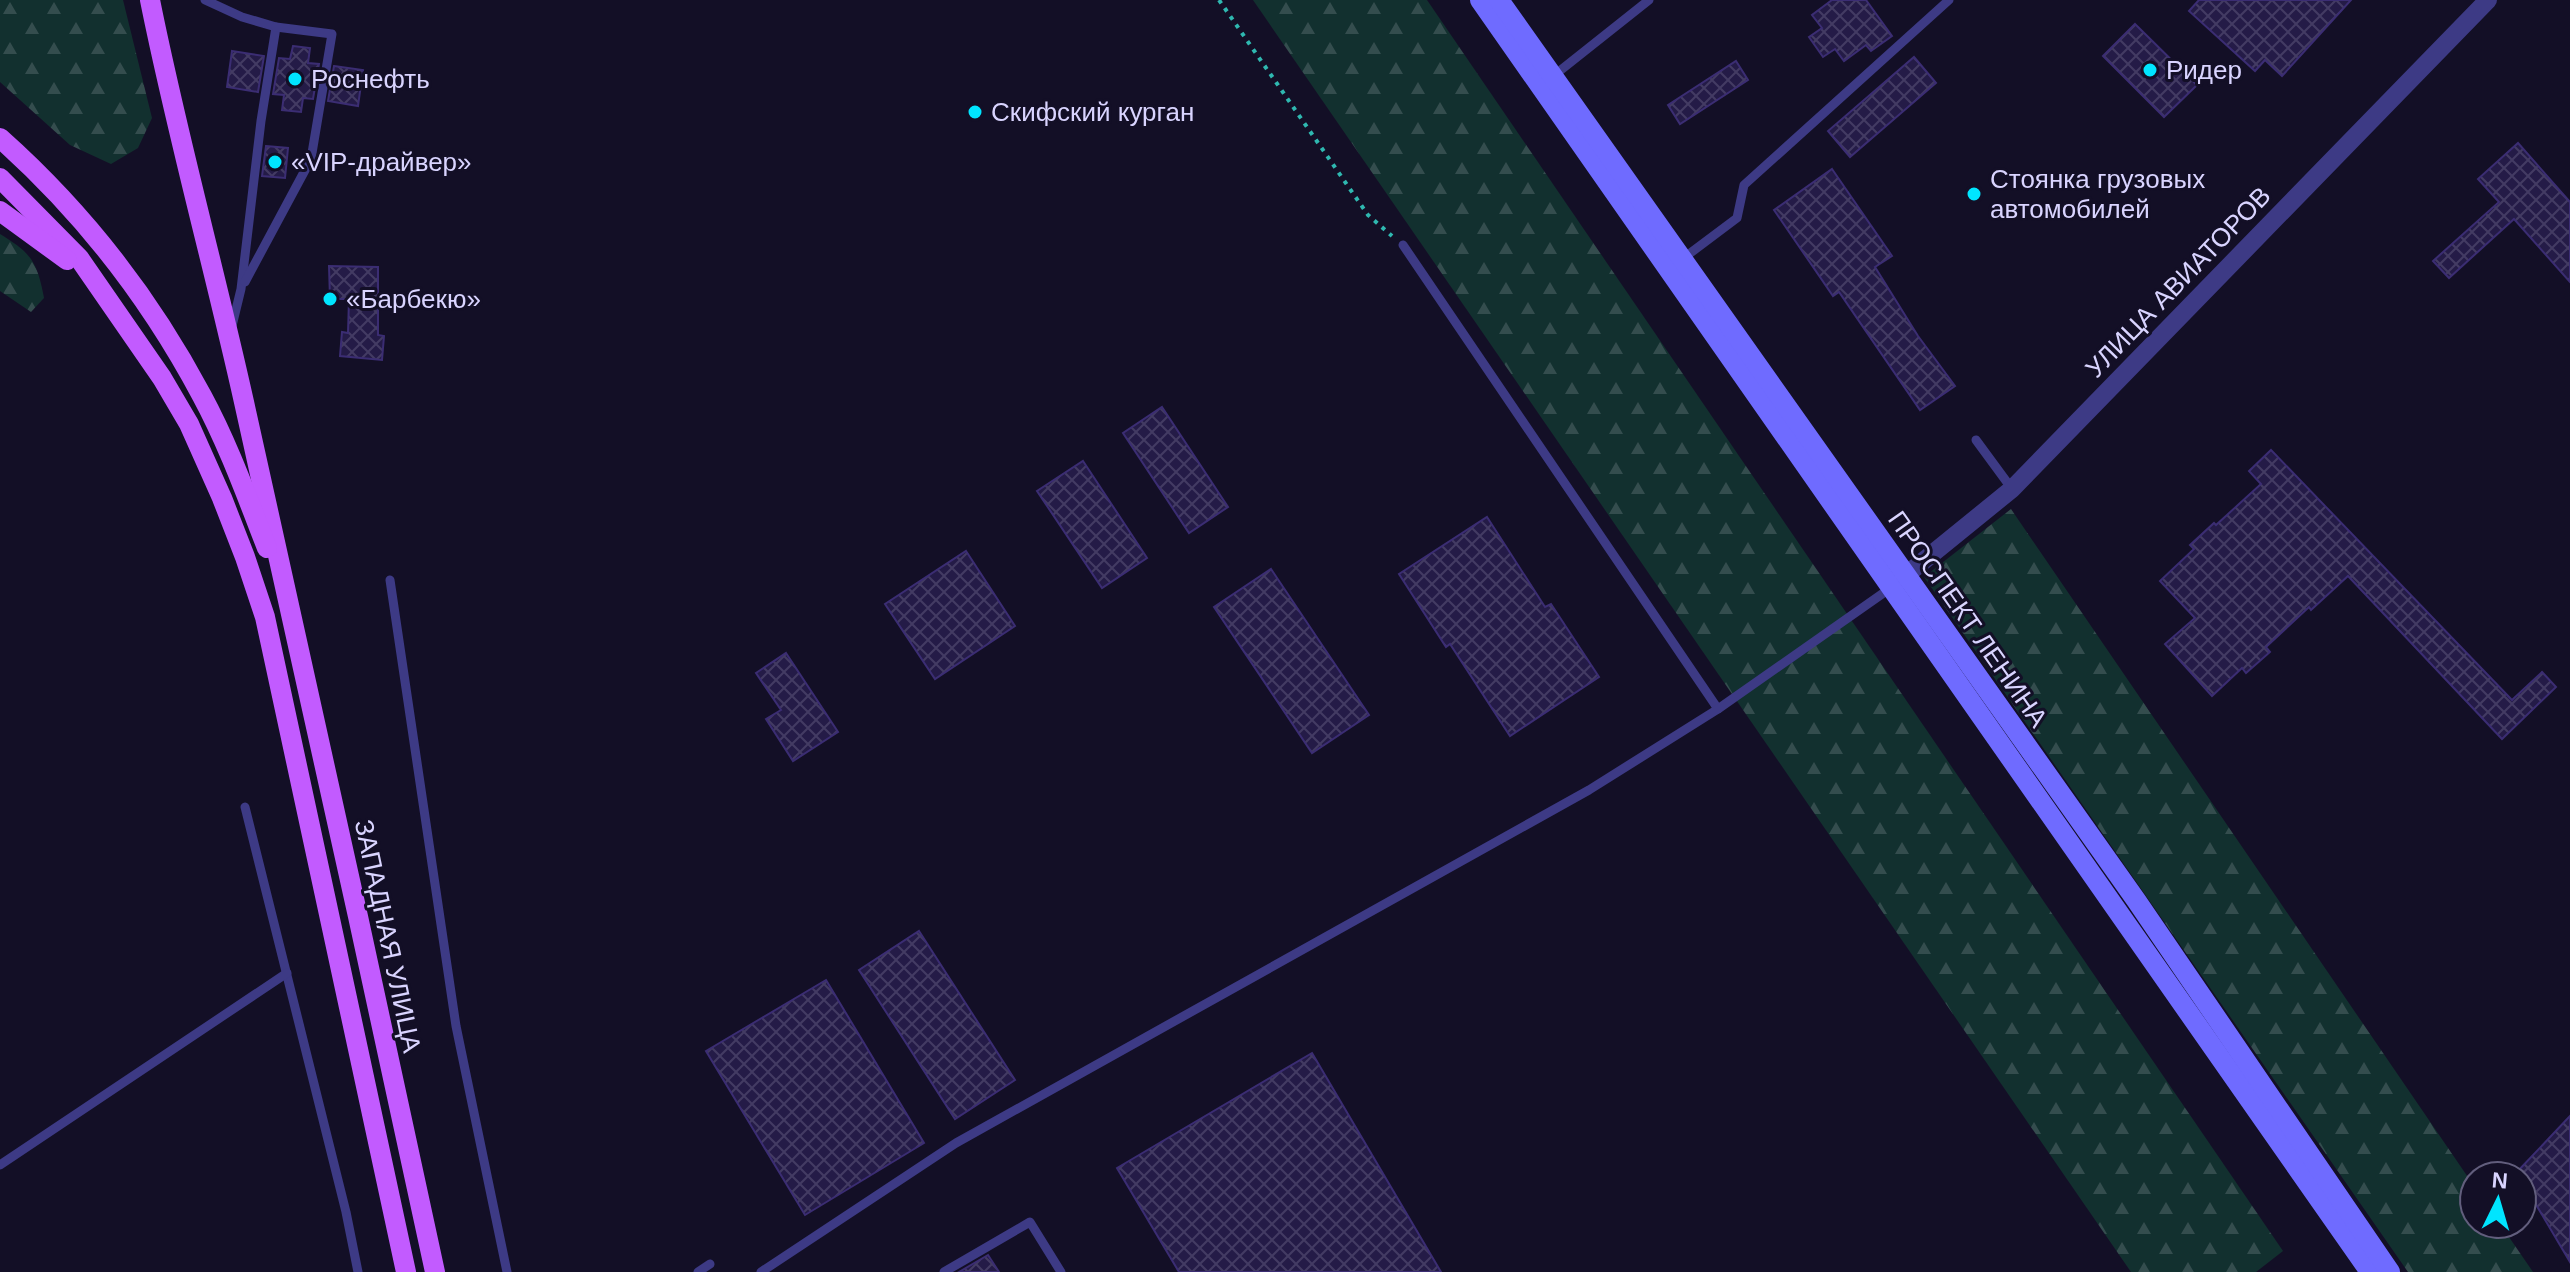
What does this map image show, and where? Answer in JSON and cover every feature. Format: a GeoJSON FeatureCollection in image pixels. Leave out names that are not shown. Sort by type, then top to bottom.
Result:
{"type":"FeatureCollection","features":[{"type":"Feature","properties":{"kind":"main road"},"geometry":{"type":"LineString","coordinates":[[150,0],[292,611]]}},
{"type":"Feature","properties":{"kind":"main road","name":"ПРОСПЕКТ ЛЕНИНА"},"geometry":{"type":"LineString","coordinates":[[1480,0],[1899,582],[2136,900],[2390,1272]]}},
{"type":"Feature","properties":{"kind":"main road","name":"ПРОСПЕКТ ЛЕНИНА"},"geometry":{"type":"LineString","coordinates":[[1499,0],[1681,260],[2370,1272]]}},
{"type":"Feature","properties":{"kind":"main road"},"geometry":{"type":"LineString","coordinates":[[0,138],[94,235],[128,277],[159,324],[203,397],[292,611]]}},
{"type":"Feature","properties":{"kind":"main road"},"geometry":{"type":"LineString","coordinates":[[0,178],[79,258],[101,289]]}},
{"type":"Feature","properties":{"kind":"main road"},"geometry":{"type":"LineString","coordinates":[[0,211],[101,289]]}},
{"type":"Feature","properties":{"kind":"main road","name":"ЗАПАДНАЯ УЛИЦА"},"geometry":{"type":"LineString","coordinates":[[101,289],[162,378],[189,424],[245,557],[265,617],[406,1272]]}},
{"type":"Feature","properties":{"kind":"main road","name":"ЗАПАДНАЯ УЛИЦА"},"geometry":{"type":"LineString","coordinates":[[292,611],[435,1272]]}},
{"type":"Feature","properties":{"kind":"street","name":"УЛИЦА АВИАТОРОВ"},"geometry":{"type":"LineString","coordinates":[[1899,582],[2012,489],[2488,0]]}},
{"type":"Feature","properties":{"kind":"lane"},"geometry":{"type":"LineString","coordinates":[[205,0],[242,17],[276,27],[332,34],[311,159],[241,289]]}},
{"type":"Feature","properties":{"kind":"lane"},"geometry":{"type":"LineString","coordinates":[[1552,77],[1649,0]]}},
{"type":"Feature","properties":{"kind":"lane"},"geometry":{"type":"LineString","coordinates":[[1681,260],[1737,218],[1744,185],[1949,0]]}},
{"type":"Feature","properties":{"kind":"lane"},"geometry":{"type":"LineString","coordinates":[[230,338],[241,289],[253,180],[276,27]]}},
{"type":"Feature","properties":{"kind":"lane"},"geometry":{"type":"LineString","coordinates":[[1403,245],[1718,709]]}},
{"type":"Feature","properties":{"kind":"lane"},"geometry":{"type":"LineString","coordinates":[[1976,440],[2012,489]]}},
{"type":"Feature","properties":{"kind":"lane"},"geometry":{"type":"LineString","coordinates":[[390,580],[456,1026],[507,1272]]}},
{"type":"Feature","properties":{"kind":"lane"},"geometry":{"type":"LineString","coordinates":[[761,1272],[956,1143],[1575,798],[1718,709],[1899,582]]}},
{"type":"Feature","properties":{"kind":"lane"},"geometry":{"type":"LineString","coordinates":[[245,807],[346,1212],[358,1272]]}},
{"type":"Feature","properties":{"kind":"lane"},"geometry":{"type":"LineString","coordinates":[[0,1165],[287,973]]}},
{"type":"Feature","properties":{"kind":"lane"},"geometry":{"type":"LineString","coordinates":[[944,1272],[1030,1222],[1061,1272]]}},
{"type":"Feature","properties":{"kind":"lane"},"geometry":{"type":"LineString","coordinates":[[698,1272],[710,1264]]}},
{"type":"Feature","properties":{"kind":"path"},"geometry":{"type":"LineString","coordinates":[[1219,0],[1368,215],[1403,245]]}},
{"type":"Feature","properties":{"kind":"green space"},"geometry":{"type":"Polygon","coordinates":[[[0,0],[123,0],[152,118],[138,148],[111,164],[70,145],[0,82],[0,0]]]}},
{"type":"Feature","properties":{"kind":"green space"},"geometry":{"type":"Polygon","coordinates":[[[1253,0],[1427,0],[2283,1251],[2256,1272],[2131,1272],[1253,0]]]}},
{"type":"Feature","properties":{"kind":"green space"},"geometry":{"type":"Polygon","coordinates":[[[0,234],[26,253],[39,275],[44,298],[31,312],[0,291],[0,234]]]}},
{"type":"Feature","properties":{"kind":"green space"},"geometry":{"type":"Polygon","coordinates":[[[2011,509],[2458,1163],[2458,1240],[2511,1240],[2533,1272],[2408,1272],[1924,577],[2011,509]]]}},
{"type":"Feature","properties":{"kind":"building"},"geometry":{"type":"Polygon","coordinates":[[[1832,0],[1866,0],[1892,36],[1871,51],[1866,45],[1844,61],[1835,49],[1823,57],[1809,37],[1822,28],[1812,15],[1832,0]]]}},
{"type":"Feature","properties":{"kind":"building","name":"Ридер"},"geometry":{"type":"Polygon","coordinates":[[[2199,0],[2351,0],[2282,76],[2265,60],[2255,71],[2189,11],[2199,0]]]}},
{"type":"Feature","properties":{"kind":"building","name":"Ридер"},"geometry":{"type":"Polygon","coordinates":[[[2135,24],[2197,85],[2164,117],[2103,56],[2135,24]]]}},
{"type":"Feature","properties":{"kind":"building"},"geometry":{"type":"Polygon","coordinates":[[[293,46],[310,48],[308,63],[319,64],[313,99],[303,98],[301,112],[282,110],[284,95],[273,94],[279,58],[290,59],[293,46]]]}},
{"type":"Feature","properties":{"kind":"building"},"geometry":{"type":"Polygon","coordinates":[[[232,51],[264,56],[258,92],[227,87],[232,51]]]}},
{"type":"Feature","properties":{"kind":"building"},"geometry":{"type":"Polygon","coordinates":[[[1914,57],[1936,83],[1850,157],[1828,131],[1914,57]]]}},
{"type":"Feature","properties":{"kind":"building"},"geometry":{"type":"Polygon","coordinates":[[[1736,61],[1748,80],[1680,124],[1668,105],[1736,61]]]}},
{"type":"Feature","properties":{"kind":"building"},"geometry":{"type":"Polygon","coordinates":[[[334,66],[363,70],[358,106],[328,101],[334,66]]]}},
{"type":"Feature","properties":{"kind":"building"},"geometry":{"type":"Polygon","coordinates":[[[2518,143],[2570,202],[2570,282],[2514,219],[2449,278],[2433,261],[2499,202],[2478,179],[2518,143]]]}},
{"type":"Feature","properties":{"kind":"building","name":"«VIP-драйвер»"},"geometry":{"type":"Polygon","coordinates":[[[266,146],[288,148],[285,178],[262,176],[266,146]]]}},
{"type":"Feature","properties":{"kind":"building"},"geometry":{"type":"Polygon","coordinates":[[[1832,169],[1892,256],[1875,267],[1918,336],[1955,386],[1920,410],[1839,292],[1833,296],[1774,210],[1832,169]]]}},
{"type":"Feature","properties":{"kind":"building"},"geometry":{"type":"Polygon","coordinates":[[[329,266],[378,267],[378,335],[384,336],[382,360],[340,356],[342,332],[348,333],[349,299],[330,299],[329,266]]]}},
{"type":"Feature","properties":{"kind":"building"},"geometry":{"type":"Polygon","coordinates":[[[1162,407],[1228,507],[1189,533],[1123,433],[1162,407]]]}},
{"type":"Feature","properties":{"kind":"building"},"geometry":{"type":"Polygon","coordinates":[[[2271,450],[2512,700],[2542,672],[2556,687],[2502,739],[2348,576],[2266,647],[2270,652],[2246,673],[2242,668],[2212,696],[2165,644],[2195,618],[2160,581],[2194,549],[2190,545],[2261,484],[2249,471],[2271,450]]]}},
{"type":"Feature","properties":{"kind":"building"},"geometry":{"type":"Polygon","coordinates":[[[1083,461],[1147,558],[1102,588],[1037,491],[1083,461]]]}},
{"type":"Feature","properties":{"kind":"building"},"geometry":{"type":"Polygon","coordinates":[[[1487,517],[1545,607],[1551,604],[1599,677],[1510,736],[1450,644],[1446,647],[1399,574],[1487,517]]]}},
{"type":"Feature","properties":{"kind":"building"},"geometry":{"type":"Polygon","coordinates":[[[966,551],[1015,626],[935,679],[885,604],[966,551]]]}},
{"type":"Feature","properties":{"kind":"building"},"geometry":{"type":"Polygon","coordinates":[[[1271,569],[1369,715],[1312,753],[1214,607],[1271,569]]]}},
{"type":"Feature","properties":{"kind":"building"},"geometry":{"type":"Polygon","coordinates":[[[786,653],[838,732],[793,761],[766,719],[781,710],[756,673],[786,653]]]}},
{"type":"Feature","properties":{"kind":"building"},"geometry":{"type":"Polygon","coordinates":[[[919,931],[1015,1080],[955,1119],[859,970],[919,931]]]}},
{"type":"Feature","properties":{"kind":"building"},"geometry":{"type":"Polygon","coordinates":[[[826,980],[924,1143],[805,1215],[706,1051],[826,980]]]}},
{"type":"Feature","properties":{"kind":"building"},"geometry":{"type":"Polygon","coordinates":[[[1312,1053],[1441,1272],[1179,1272],[1117,1168],[1312,1053]]]}},
{"type":"Feature","properties":{"kind":"building"},"geometry":{"type":"Polygon","coordinates":[[[2570,1116],[2570,1262],[2538,1208],[2538,1160],[2528,1160],[2570,1116]]]}},
{"type":"Feature","properties":{"kind":"building"},"geometry":{"type":"Polygon","coordinates":[[[988,1255],[999,1272],[959,1272],[988,1255]]]}},
{"type":"Feature","properties":{"kind":"place","name":"Ридер"},"geometry":{"type":"Point","coordinates":[2150,70]}},
{"type":"Feature","properties":{"kind":"place","name":"Роснефть"},"geometry":{"type":"Point","coordinates":[295,79]}},
{"type":"Feature","properties":{"kind":"place","name":"Скифский курган"},"geometry":{"type":"Point","coordinates":[975,112]}},
{"type":"Feature","properties":{"kind":"place","name":"«VIP-драйвер»"},"geometry":{"type":"Point","coordinates":[275,162]}},
{"type":"Feature","properties":{"kind":"place","name":"Стоянка грузовых автомобилей"},"geometry":{"type":"Point","coordinates":[1974,194]}},
{"type":"Feature","properties":{"kind":"place","name":"«Барбекю»"},"geometry":{"type":"Point","coordinates":[330,299]}}]}
